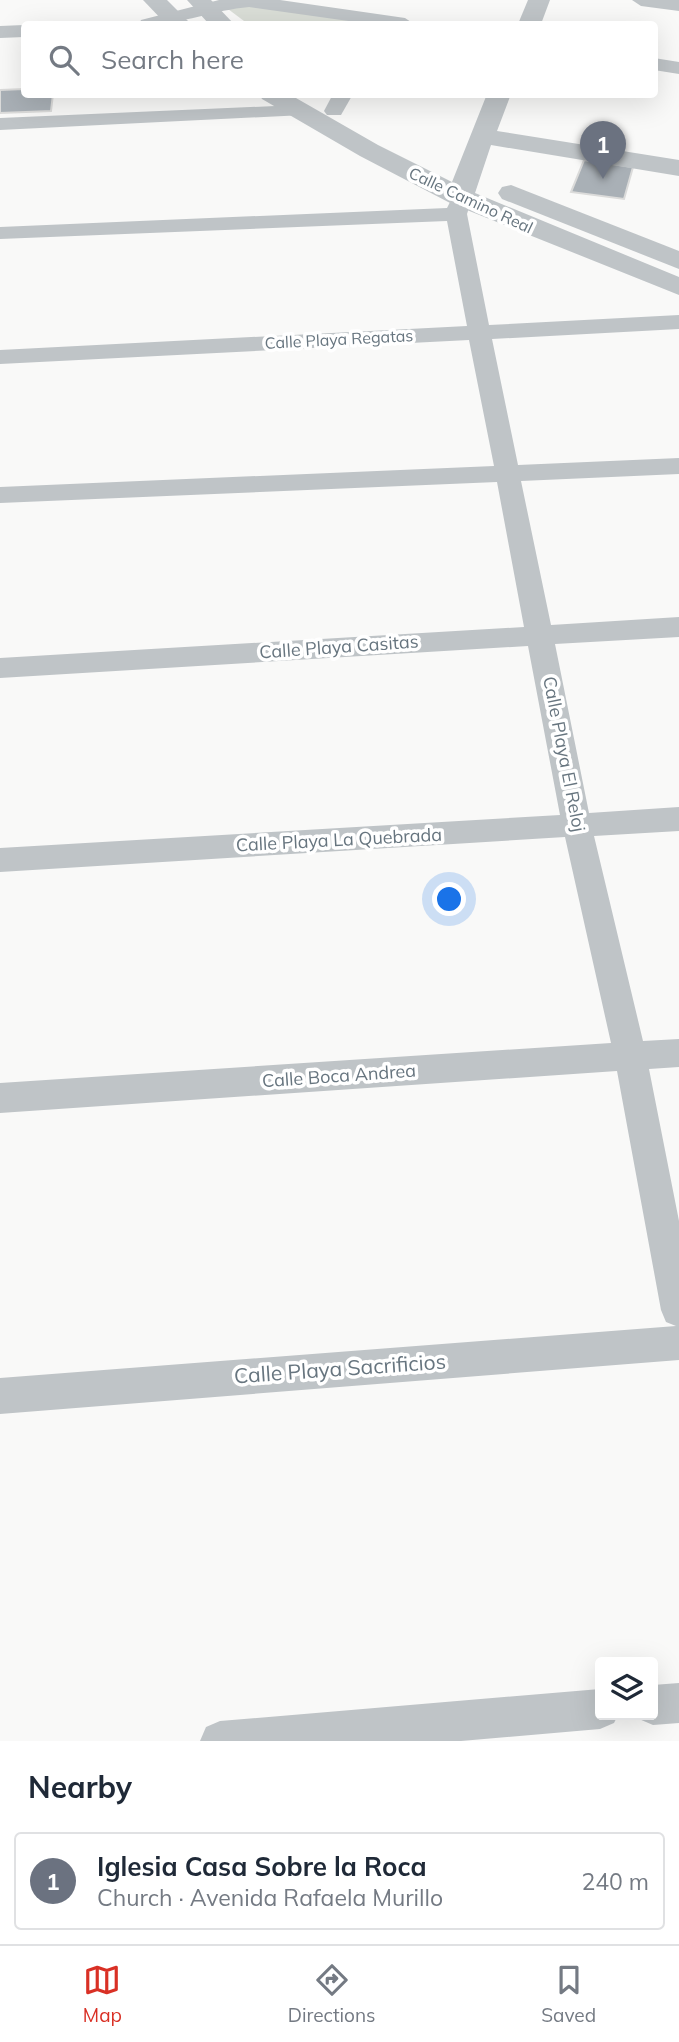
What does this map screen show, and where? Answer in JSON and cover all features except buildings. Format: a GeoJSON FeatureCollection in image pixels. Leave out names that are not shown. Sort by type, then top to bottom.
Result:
{"type":"FeatureCollection","features":[{"type":"Feature","properties":{"kind":"street"},"geometry":{"type":"LineString","coordinates":[[154,0],[175,21]]}},
{"type":"Feature","properties":{"kind":"street"},"geometry":{"type":"LineString","coordinates":[[531,21],[539,0]]}},
{"type":"Feature","properties":{"kind":"street"},"geometry":{"type":"LineString","coordinates":[[641,0],[679,5]]}},
{"type":"Feature","properties":{"kind":"street"},"geometry":{"type":"LineString","coordinates":[[179,21],[229,3],[249,1],[369,21]]}},
{"type":"Feature","properties":{"kind":"street"},"geometry":{"type":"LineString","coordinates":[[0,32],[21,31]]}},
{"type":"Feature","properties":{"kind":"street"},"geometry":{"type":"LineString","coordinates":[[658,65],[679,68]]}},
{"type":"Feature","properties":{"kind":"street","name":"Calle Camino Real"},"geometry":{"type":"LineString","coordinates":[[285,98],[303,103],[461,196],[679,288]]}},
{"type":"Feature","properties":{"kind":"street"},"geometry":{"type":"LineString","coordinates":[[0,233],[461,196],[497,98]]}},
{"type":"Feature","properties":{"kind":"street"},"geometry":{"type":"LineString","coordinates":[[0,124],[303,103]]}},
{"type":"Feature","properties":{"kind":"street","name":"Calle Camino Real"},"geometry":{"type":"LineString","coordinates":[[303,103],[338,103],[461,196],[679,261]]}},
{"type":"Feature","properties":{"kind":"street"},"geometry":{"type":"LineString","coordinates":[[484,129],[679,153]]}},
{"type":"Feature","properties":{"kind":"street"},"geometry":{"type":"LineString","coordinates":[[484,129],[679,168]]}},
{"type":"Feature","properties":{"kind":"street","name":"Calle Playa El Reloj"},"geometry":{"type":"LineString","coordinates":[[461,196],[481,331],[577,825],[630,1056],[679,1310]]}},
{"type":"Feature","properties":{"kind":"street","name":"Calle Playa Regatas"},"geometry":{"type":"LineString","coordinates":[[0,357],[679,322]]}},
{"type":"Feature","properties":{"kind":"street"},"geometry":{"type":"LineString","coordinates":[[0,495],[679,466]]}},
{"type":"Feature","properties":{"kind":"street","name":"Calle Playa Casitas"},"geometry":{"type":"LineString","coordinates":[[0,668],[679,627]]}},
{"type":"Feature","properties":{"kind":"street","name":"Calle Playa La Quebrada"},"geometry":{"type":"LineString","coordinates":[[0,860],[679,819]]}},
{"type":"Feature","properties":{"kind":"street","name":"Calle Boca Andrea"},"geometry":{"type":"LineString","coordinates":[[0,1098],[679,1053]]}},
{"type":"Feature","properties":{"kind":"street","name":"Calle Playa Sacrificios"},"geometry":{"type":"LineString","coordinates":[[0,1396],[679,1343]]}},
{"type":"Feature","properties":{"kind":"street"},"geometry":{"type":"LineString","coordinates":[[658,1705],[679,1703]]}},
{"type":"Feature","properties":{"kind":"street"},"geometry":{"type":"LineString","coordinates":[[220,1741],[595,1709]]}},
{"type":"Feature","properties":{"kind":"shaded area"},"geometry":{"type":"Polygon","coordinates":[[[249,6],[361,21],[244,21],[228,9],[249,6]]]}},
{"type":"Feature","properties":{"kind":"place","name":"Iglesia Casa Sobre la Roca"},"geometry":{"type":"Point","coordinates":[603,179]}}]}
